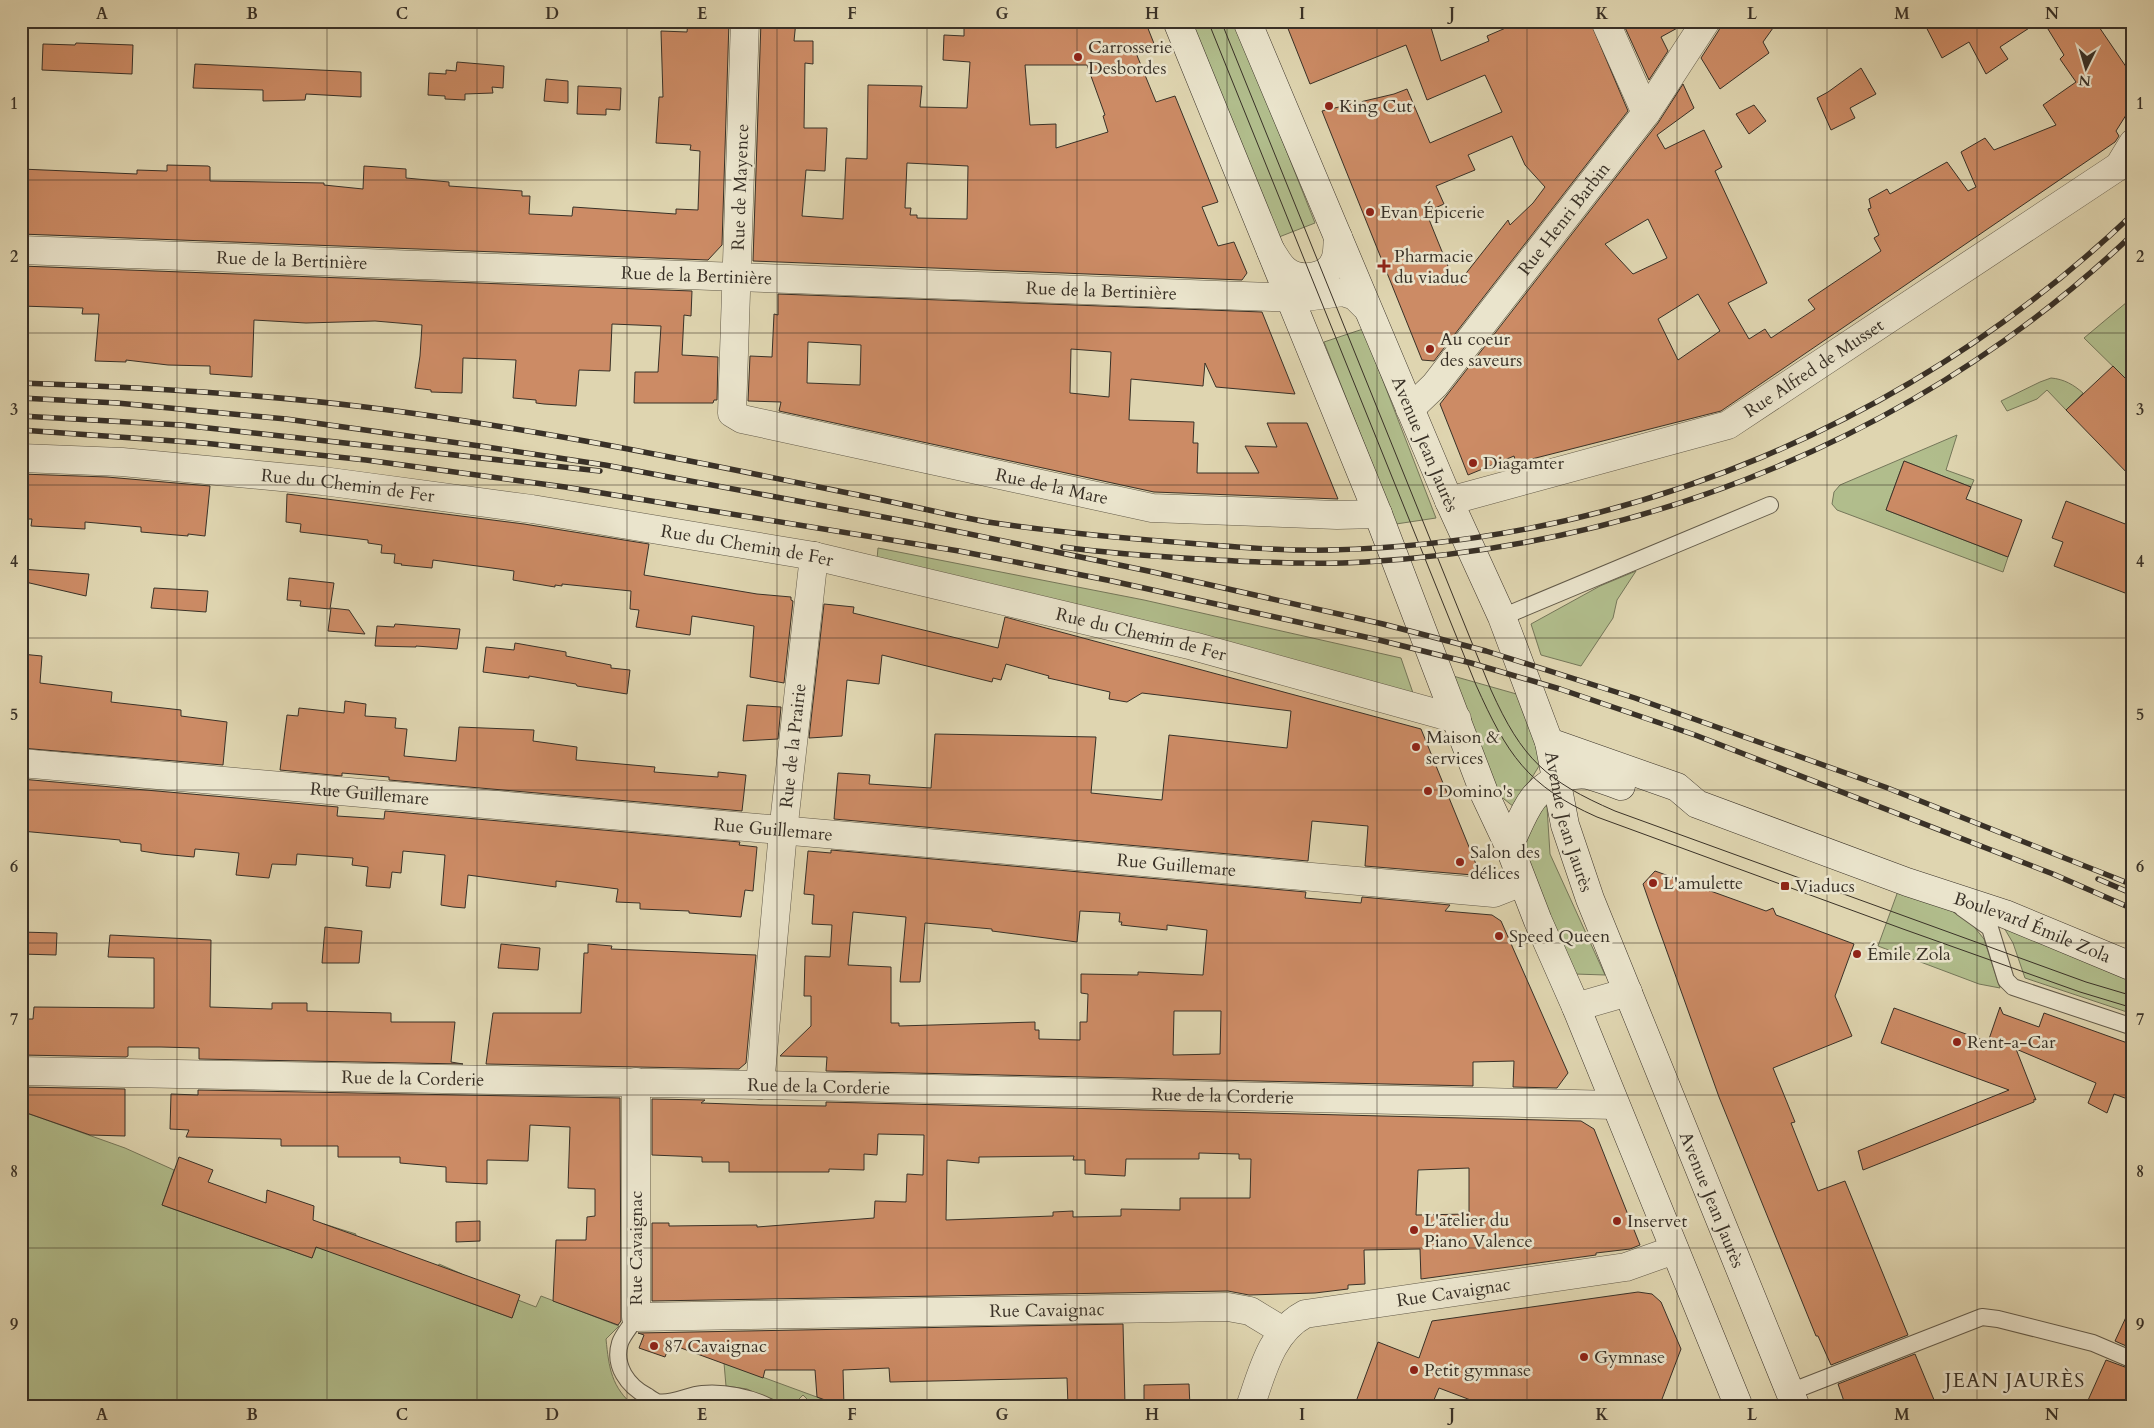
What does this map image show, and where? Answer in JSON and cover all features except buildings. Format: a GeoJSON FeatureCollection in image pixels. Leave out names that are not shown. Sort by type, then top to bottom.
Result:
{"type":"FeatureCollection","features":[{"type":"Feature","properties":{"kind":"street","name":"Rue de Mayence"},"geometry":{"type":"LineString","coordinates":[[732,413],[745,21]]}},
{"type":"Feature","properties":{"kind":"street"},"geometry":{"type":"LineString","coordinates":[[1177,21],[1378,514],[1485,795],[1509,846],[1522,882],[1576,1007],[1739,1407]]}},
{"type":"Feature","properties":{"kind":"street","name":"Avenue Jean Jaurès"},"geometry":{"type":"LineString","coordinates":[[1247,21],[1449,501],[1502,617],[1549,742],[1558,779],[1562,811],[1574,856],[1624,994],[1721,1220],[1793,1400]]}},
{"type":"Feature","properties":{"kind":"street"},"geometry":{"type":"LineString","coordinates":[[1605,21],[1646,113]]}},
{"type":"Feature","properties":{"kind":"street","name":"Rue Henri Barbin"},"geometry":{"type":"LineString","coordinates":[[1410,409],[1435,384],[1646,113],[1706,21]]}},
{"type":"Feature","properties":{"kind":"street","name":"Rue Alfred de Musset"},"geometry":{"type":"LineString","coordinates":[[1449,501],[1728,425],[2119,166],[2133,143]]}},
{"type":"Feature","properties":{"kind":"street"},"geometry":{"type":"LineString","coordinates":[[1271,251],[1284,269],[1297,276],[1306,278],[1322,274],[1332,266],[1335,260],[1338,237]]}},
{"type":"Feature","properties":{"kind":"street","name":"Rue de la Bertinière"},"geometry":{"type":"LineString","coordinates":[[21,250],[1290,298],[1344,292],[1355,296],[1367,308]]}},
{"type":"Feature","properties":{"kind":"street","name":"Rue de la Mare"},"geometry":{"type":"LineString","coordinates":[[732,413],[742,420],[1152,508],[1337,515],[1378,514]]}},
{"type":"Feature","properties":{"kind":"street","name":"Rue du Chemin de Fer"},"geometry":{"type":"LineString","coordinates":[[21,458],[122,462],[323,481],[532,509],[814,556],[1193,646],[1457,719]]}},
{"type":"Feature","properties":{"kind":"street","name":"Rue de la Prairie"},"geometry":{"type":"LineString","coordinates":[[760,1085],[783,832],[814,556]]}},
{"type":"Feature","properties":{"kind":"street","name":"Boulevard Émile Zola"},"geometry":{"type":"LineString","coordinates":[[1549,742],[1677,787],[1697,804],[1930,890],[2006,914],[2133,967]]}},
{"type":"Feature","properties":{"kind":"street","name":"Rue Guillemare"},"geometry":{"type":"LineString","coordinates":[[21,763],[783,832],[1494,893],[1522,882]]}},
{"type":"Feature","properties":{"kind":"street","name":"Boulevard Émile Zola"},"geometry":{"type":"LineString","coordinates":[[1509,846],[1531,800],[1541,788],[1571,775],[1586,775],[1672,804],[1697,804]]}},
{"type":"Feature","properties":{"kind":"street"},"geometry":{"type":"LineString","coordinates":[[1576,1007],[1624,994]]}},
{"type":"Feature","properties":{"kind":"street","name":"Rue de la Corderie"},"geometry":{"type":"LineString","coordinates":[[21,1070],[636,1082],[1591,1106],[1615,1105]]}},
{"type":"Feature","properties":{"kind":"street","name":"Rue Cavaignac"},"geometry":{"type":"LineString","coordinates":[[636,1082],[636,1317],[1228,1307],[1250,1311],[1283,1331],[1293,1321],[1305,1314],[1626,1267],[1674,1250]]}},
{"type":"Feature","properties":{"kind":"street"},"geometry":{"type":"LineString","coordinates":[[1250,1407],[1268,1358],[1283,1331]]}},
{"type":"Feature","properties":{"kind":"lane"},"geometry":{"type":"LineString","coordinates":[[1502,617],[1770,505]]}},
{"type":"Feature","properties":{"kind":"lane","name":"Boulevard Émile Zola"},"geometry":{"type":"LineString","coordinates":[[1930,890],[1972,914],[1990,928],[2006,980],[2013,987],[2133,1028]]}},
{"type":"Feature","properties":{"kind":"lane"},"geometry":{"type":"LineString","coordinates":[[636,1317],[620,1343],[620,1363],[624,1378],[641,1393],[657,1402],[674,1401],[702,1394],[732,1395],[751,1399],[770,1407]]}},
{"type":"Feature","properties":{"kind":"lane"},"geometry":{"type":"LineString","coordinates":[[1793,1400],[1982,1317],[1998,1319],[2093,1343],[2133,1360]]}},
{"type":"Feature","properties":{"kind":"green space"},"geometry":{"type":"Polygon","coordinates":[[[1190,21],[1235,21],[1315,223],[1279,237],[1190,21]]]}},
{"type":"Feature","properties":{"kind":"green space"},"geometry":{"type":"Polygon","coordinates":[[[2133,297],[2133,386],[2084,338],[2133,297]]]}},
{"type":"Feature","properties":{"kind":"green space"},"geometry":{"type":"Polygon","coordinates":[[[1363,329],[1436,518],[1396,524],[1324,342],[1363,329]]]}},
{"type":"Feature","properties":{"kind":"green space"},"geometry":{"type":"Polygon","coordinates":[[[2051,378],[2068,383],[2083,393],[2066,410],[2047,390],[2037,399],[2007,411],[2001,401],[2040,382],[2051,378]]]}},
{"type":"Feature","properties":{"kind":"green space"},"geometry":{"type":"Polygon","coordinates":[[[1957,435],[1946,470],[1974,480],[1971,487],[1904,461],[1886,510],[2008,557],[2003,572],[1837,510],[1832,504],[1834,492],[1840,485],[1957,435]]]}},
{"type":"Feature","properties":{"kind":"green space"},"geometry":{"type":"Polygon","coordinates":[[[878,548],[1144,600],[1401,658],[1413,693],[877,559],[878,548]]]}},
{"type":"Feature","properties":{"kind":"green space"},"geometry":{"type":"Polygon","coordinates":[[[1636,571],[1617,600],[1613,618],[1581,666],[1541,655],[1531,624],[1600,586],[1636,571]]]}},
{"type":"Feature","properties":{"kind":"green space"},"geometry":{"type":"Polygon","coordinates":[[[1439,672],[1534,699],[1550,748],[1514,807],[1479,779],[1439,672]]]}},
{"type":"Feature","properties":{"kind":"green space"},"geometry":{"type":"Polygon","coordinates":[[[1545,804],[1547,807],[1550,854],[1605,975],[1575,974],[1521,846],[1545,804]]]}},
{"type":"Feature","properties":{"kind":"green space"},"geometry":{"type":"Polygon","coordinates":[[[1902,880],[1971,923],[1984,939],[2000,988],[1979,984],[1878,946],[1902,880]]]}},
{"type":"Feature","properties":{"kind":"green space"},"geometry":{"type":"Polygon","coordinates":[[[2000,921],[2133,967],[2133,1014],[2025,978],[2013,943],[2000,921]]]}},
{"type":"Feature","properties":{"kind":"green space"},"geometry":{"type":"Polygon","coordinates":[[[21,1111],[125,1148],[174,1170],[162,1205],[312,1258],[324,1224],[356,1234],[348,1258],[430,1287],[439,1264],[462,1274],[454,1297],[512,1318],[518,1300],[536,1307],[541,1296],[619,1326],[606,1339],[608,1359],[616,1384],[627,1400],[635,1407],[21,1407],[21,1111]]]}},
{"type":"Feature","properties":{"kind":"green space"},"geometry":{"type":"Polygon","coordinates":[[[724,1363],[844,1407],[815,1407],[803,1395],[791,1407],[783,1407],[747,1389],[726,1386],[724,1363]]]}},
{"type":"Feature","properties":{"kind":"tram line"},"geometry":{"type":"LineString","coordinates":[[1208,21],[1476,685],[1509,749],[1536,780],[1553,793],[1597,817],[1903,929],[2080,992],[2133,1008]]}},
{"type":"Feature","properties":{"kind":"tram line"},"geometry":{"type":"LineString","coordinates":[[1221,21],[1491,690],[1514,734],[1539,765],[1571,789],[1615,811],[2086,982],[2133,996]]}},
{"type":"Feature","properties":{"kind":"railway"},"geometry":{"type":"LineString","coordinates":[[21,383],[236,394],[420,414],[620,448],[762,475],[988,522],[1062,532],[1223,546],[1295,550],[1331,550],[1442,542],[1552,524],[1659,495],[1763,457],[1863,409],[1959,352],[2049,287],[2133,214]]}},
{"type":"Feature","properties":{"kind":"railway"},"geometry":{"type":"LineString","coordinates":[[1063,547],[1214,560],[1308,563],[1365,562],[1472,551],[1576,532],[1679,503],[1778,466],[1874,421],[1965,367],[2052,305],[2133,234]]}},
{"type":"Feature","properties":{"kind":"railway"},"geometry":{"type":"LineString","coordinates":[[21,398],[117,403],[286,419],[605,465],[926,525],[1153,572],[1383,624],[1486,651],[1635,698],[1885,787],[2133,885]]}},
{"type":"Feature","properties":{"kind":"railway"},"geometry":{"type":"LineString","coordinates":[[21,416],[181,425],[600,471]]}},
{"type":"Feature","properties":{"kind":"railway"},"geometry":{"type":"LineString","coordinates":[[21,430],[203,443],[366,460],[565,487],[959,551],[1112,581],[1379,640],[1471,663],[1560,689],[1695,735],[2053,874],[2133,909]]}},
{"type":"Feature","properties":{"kind":"railway"},"geometry":{"type":"LineString","coordinates":[[2098,879],[2133,894]]}},
{"type":"Feature","properties":{"kind":"place","name":"Carrosserie Desbordes"},"geometry":{"type":"Point","coordinates":[1078,57]}},
{"type":"Feature","properties":{"kind":"place","name":"King Cut"},"geometry":{"type":"Point","coordinates":[1329,106]}},
{"type":"Feature","properties":{"kind":"place","name":"Evan Épicerie"},"geometry":{"type":"Point","coordinates":[1370,212]}},
{"type":"Feature","properties":{"kind":"place","name":"Pharmacie du viaduc"},"geometry":{"type":"Point","coordinates":[1384,266]}},
{"type":"Feature","properties":{"kind":"place","name":"Au coeur des saveurs"},"geometry":{"type":"Point","coordinates":[1430,349]}},
{"type":"Feature","properties":{"kind":"place","name":"Diagamter"},"geometry":{"type":"Point","coordinates":[1473,463]}},
{"type":"Feature","properties":{"kind":"place","name":"Maison & services"},"geometry":{"type":"Point","coordinates":[1416,747]}},
{"type":"Feature","properties":{"kind":"place","name":"Domino's"},"geometry":{"type":"Point","coordinates":[1428,791]}},
{"type":"Feature","properties":{"kind":"place","name":"Salon des délices"},"geometry":{"type":"Point","coordinates":[1460,862]}},
{"type":"Feature","properties":{"kind":"place","name":"L'amulette"},"geometry":{"type":"Point","coordinates":[1653,883]}},
{"type":"Feature","properties":{"kind":"place","name":"Viaducs"},"geometry":{"type":"Point","coordinates":[1785,886]}},
{"type":"Feature","properties":{"kind":"place","name":"Speed Queen"},"geometry":{"type":"Point","coordinates":[1499,936]}},
{"type":"Feature","properties":{"kind":"place","name":"Émile Zola"},"geometry":{"type":"Point","coordinates":[1857,954]}},
{"type":"Feature","properties":{"kind":"place","name":"Rent-a-Car"},"geometry":{"type":"Point","coordinates":[1957,1042]}},
{"type":"Feature","properties":{"kind":"place","name":"Inservet"},"geometry":{"type":"Point","coordinates":[1617,1221]}},
{"type":"Feature","properties":{"kind":"place","name":"L'atelier du Piano Valence"},"geometry":{"type":"Point","coordinates":[1414,1230]}},
{"type":"Feature","properties":{"kind":"place","name":"87 Cavaignac"},"geometry":{"type":"Point","coordinates":[654,1346]}},
{"type":"Feature","properties":{"kind":"place","name":"Gymnase"},"geometry":{"type":"Point","coordinates":[1584,1357]}},
{"type":"Feature","properties":{"kind":"place","name":"Petit gymnase"},"geometry":{"type":"Point","coordinates":[1414,1370]}},
{"type":"Feature","properties":{"kind":"district","name":"JEAN JAURÈS"},"geometry":{"type":"Point","coordinates":[2015,1380]}}]}
